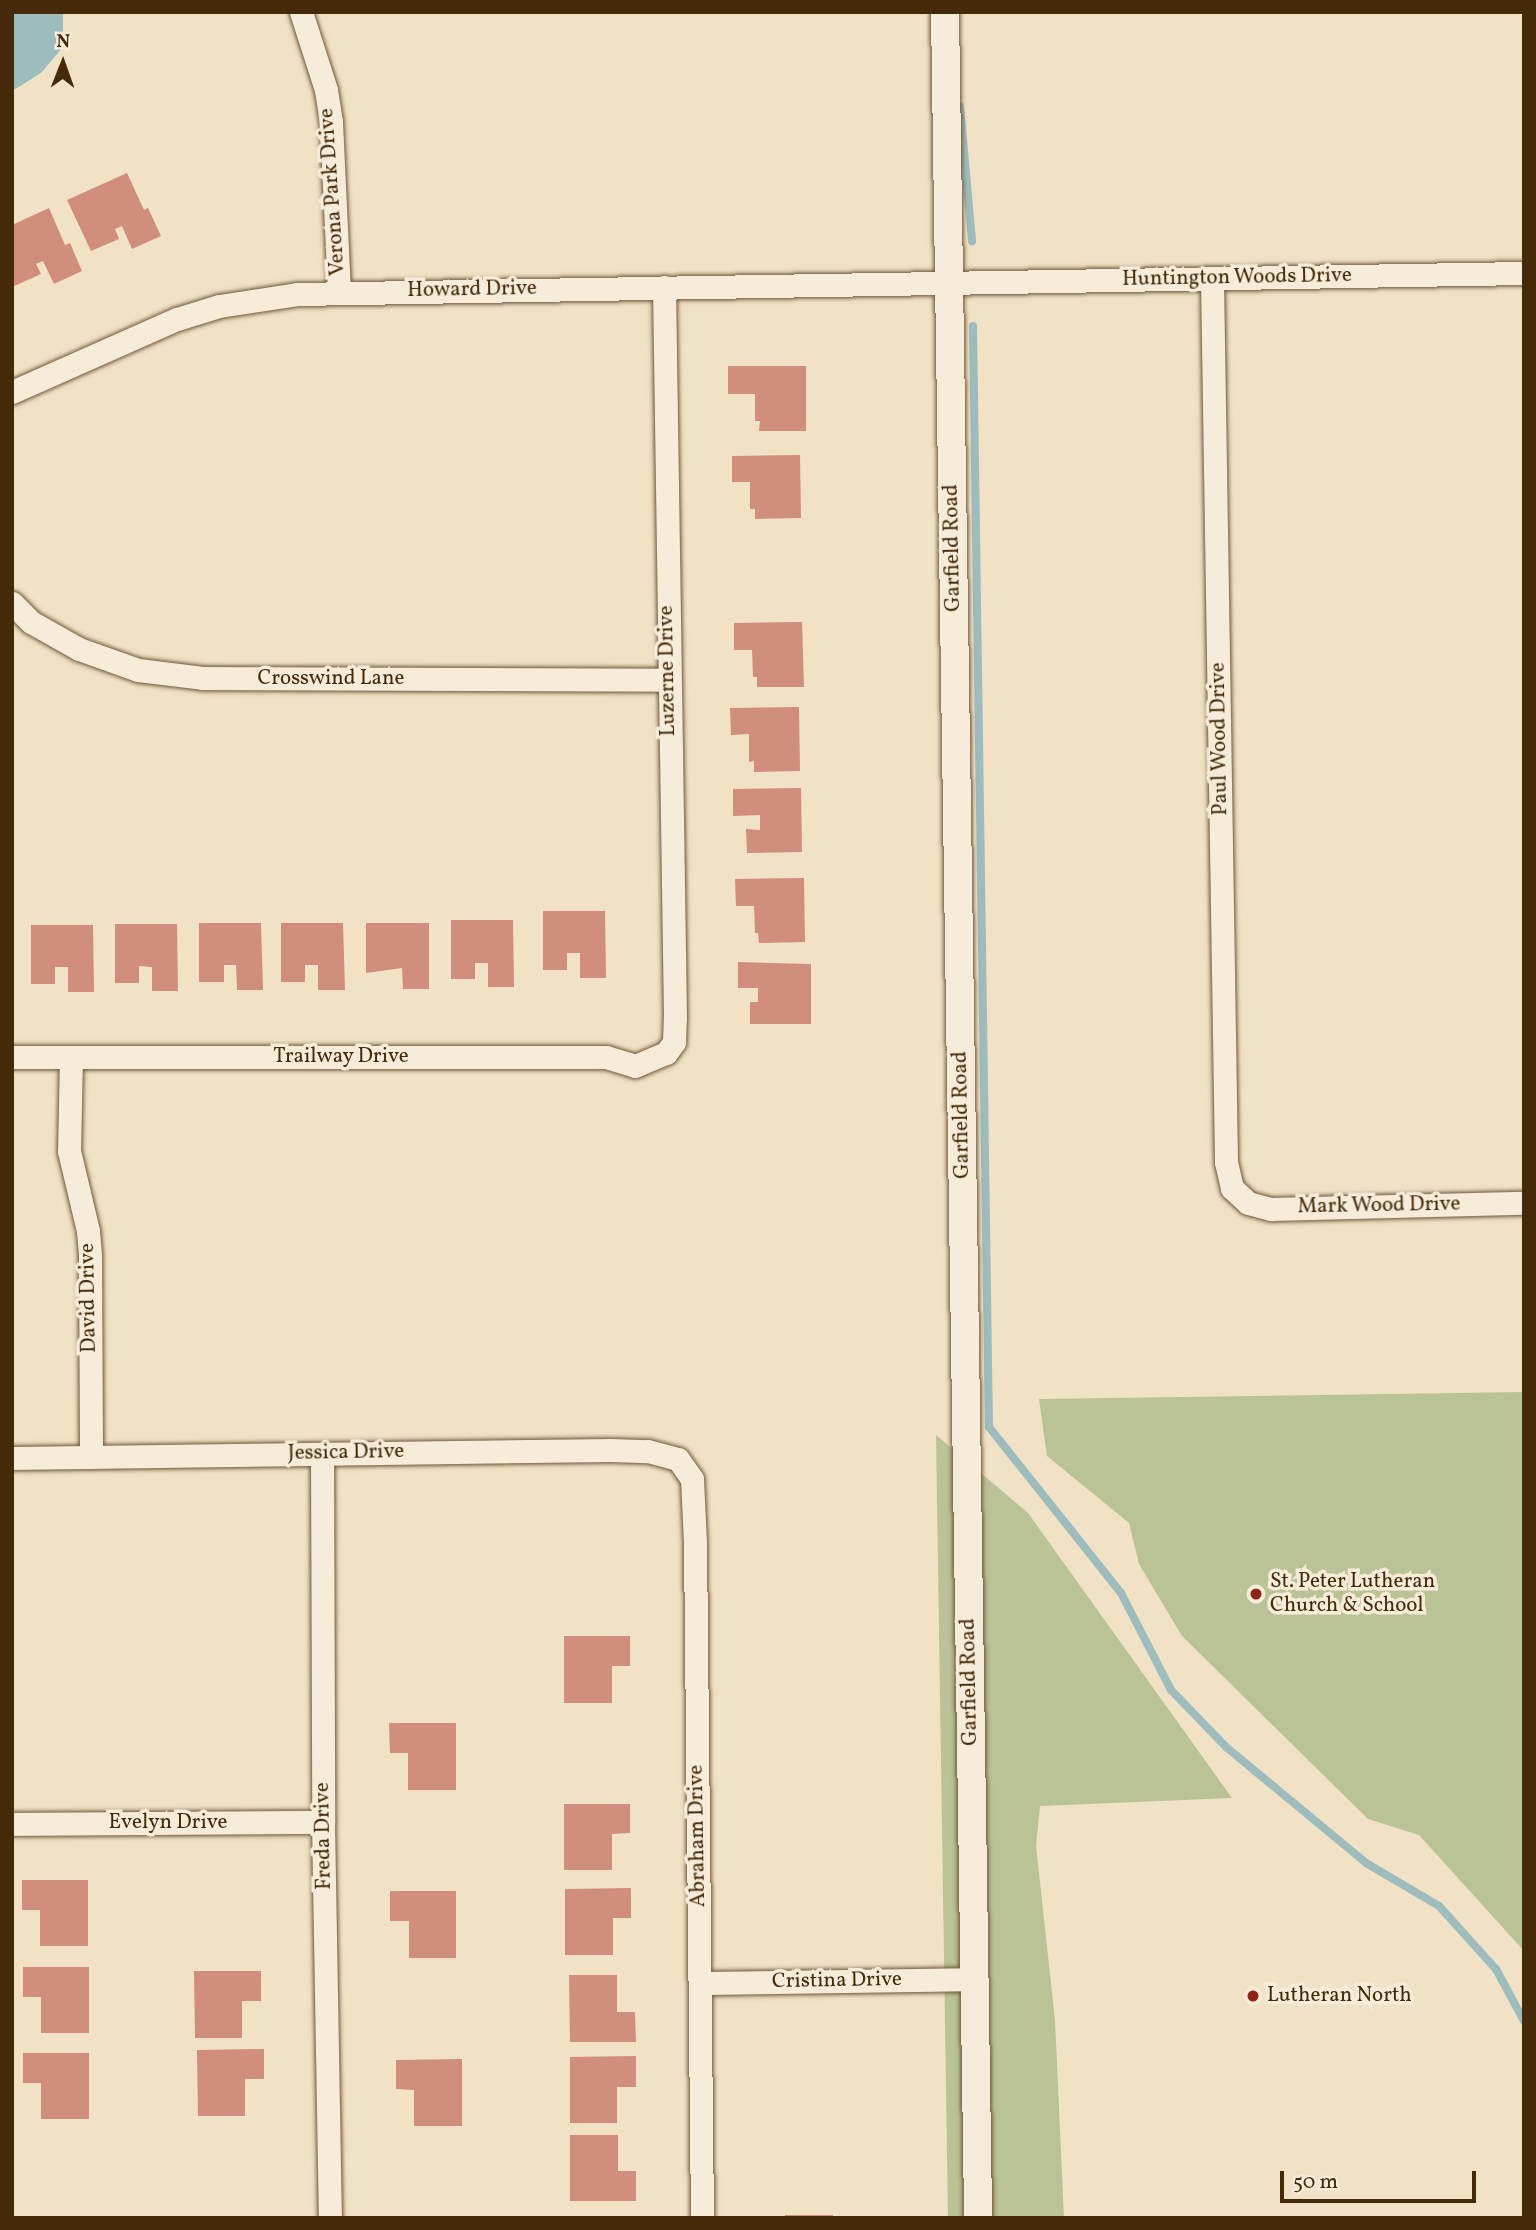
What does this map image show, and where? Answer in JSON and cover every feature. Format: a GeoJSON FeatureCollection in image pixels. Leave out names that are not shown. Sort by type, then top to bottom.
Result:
{"type":"FeatureCollection","features":[{"type":"Feature","properties":{"kind":"street","name":"Verona Park Drive"},"geometry":{"type":"LineString","coordinates":[[301,12],[326,90],[331,122],[339,292]]}},
{"type":"Feature","properties":{"kind":"street","name":"Garfield Road"},"geometry":{"type":"LineString","coordinates":[[945,12],[978,2218]]}},
{"type":"Feature","properties":{"kind":"street","name":"Huntington Woods Drive"},"geometry":{"type":"LineString","coordinates":[[950,282],[1524,273]]}},
{"type":"Feature","properties":{"kind":"street","name":"Paul Wood Drive"},"geometry":{"type":"LineString","coordinates":[[1212,279],[1226,1162],[1231,1188],[1238,1197]]}},
{"type":"Feature","properties":{"kind":"street","name":"Howard Drive"},"geometry":{"type":"LineString","coordinates":[[12,392],[136,336],[219,306],[257,298],[339,292],[950,282]]}},
{"type":"Feature","properties":{"kind":"street","name":"Luzerne Drive"},"geometry":{"type":"LineString","coordinates":[[664,287],[675,1018],[674,1042],[666,1054]]}},
{"type":"Feature","properties":{"kind":"street","name":"Crosswind Lane"},"geometry":{"type":"LineString","coordinates":[[12,603],[31,622],[79,649],[138,670],[203,678],[668,680]]}},
{"type":"Feature","properties":{"kind":"street","name":"Trailway Drive"},"geometry":{"type":"LineString","coordinates":[[12,1057],[606,1057],[635,1066],[666,1054]]}},
{"type":"Feature","properties":{"kind":"street","name":"David Drive"},"geometry":{"type":"LineString","coordinates":[[71,1057],[69,1151],[88,1231],[90,1256],[90,1457]]}},
{"type":"Feature","properties":{"kind":"street","name":"Mark Wood Drive"},"geometry":{"type":"LineString","coordinates":[[1238,1197],[1258,1207],[1272,1209],[1524,1203]]}},
{"type":"Feature","properties":{"kind":"street","name":"Jessica Drive"},"geometry":{"type":"LineString","coordinates":[[12,1458],[623,1450],[664,1453],[678,1459]]}},
{"type":"Feature","properties":{"kind":"street","name":"Freda Drive"},"geometry":{"type":"LineString","coordinates":[[322,1454],[323,1822],[330,2218]]}},
{"type":"Feature","properties":{"kind":"street","name":"Abraham Drive"},"geometry":{"type":"LineString","coordinates":[[678,1459],[691,1479],[695,1542],[702,2218]]}},
{"type":"Feature","properties":{"kind":"street","name":"Evelyn Drive"},"geometry":{"type":"LineString","coordinates":[[12,1824],[323,1822]]}},
{"type":"Feature","properties":{"kind":"street","name":"Cristina Drive"},"geometry":{"type":"LineString","coordinates":[[700,1983],[974,1979]]}},
{"type":"Feature","properties":{"kind":"green space","name":"St. Peter Lutheran Church & School"},"geometry":{"type":"Polygon","coordinates":[[[1524,1392],[1524,1951],[1419,1835],[1368,1819],[1182,1636],[1139,1564],[1129,1523],[1047,1456],[1039,1399],[1524,1392]]]}},
{"type":"Feature","properties":{"kind":"green space"},"geometry":{"type":"Polygon","coordinates":[[[936,1435],[1028,1513],[1232,1798],[1040,1806],[1036,1846],[1055,2020],[1064,2218],[948,2218],[936,1435]]]}},
{"type":"Feature","properties":{"kind":"water"},"geometry":{"type":"Polygon","coordinates":[[[12,12],[63,12],[63,47],[41,73],[12,91],[12,12]]]}},
{"type":"Feature","properties":{"kind":"building"},"geometry":{"type":"Polygon","coordinates":[[[127,173],[144,210],[148,208],[161,236],[132,249],[122,226],[115,229],[119,239],[91,251],[67,200],[127,173]]]}},
{"type":"Feature","properties":{"kind":"building"},"geometry":{"type":"Polygon","coordinates":[[[49,208],[65,245],[70,243],[82,271],[54,284],[43,261],[36,264],[41,274],[12,287],[12,225],[49,208]]]}},
{"type":"Feature","properties":{"kind":"building"},"geometry":{"type":"Polygon","coordinates":[[[728,366],[806,366],[806,431],[759,431],[760,421],[755,421],[755,394],[728,394],[728,366]]]}},
{"type":"Feature","properties":{"kind":"building"},"geometry":{"type":"Polygon","coordinates":[[[800,455],[801,518],[755,519],[755,509],[750,509],[750,482],[732,482],[732,456],[800,455]]]}},
{"type":"Feature","properties":{"kind":"building"},"geometry":{"type":"Polygon","coordinates":[[[802,622],[804,687],[757,687],[757,677],[753,677],[752,650],[734,650],[734,623],[802,622]]]}},
{"type":"Feature","properties":{"kind":"building"},"geometry":{"type":"Polygon","coordinates":[[[799,707],[800,771],[754,772],[754,761],[749,762],[749,734],[731,735],[730,708],[799,707]]]}},
{"type":"Feature","properties":{"kind":"building"},"geometry":{"type":"Polygon","coordinates":[[[801,788],[802,852],[747,853],[746,829],[760,830],[760,815],[733,816],[733,789],[801,788]]]}},
{"type":"Feature","properties":{"kind":"building"},"geometry":{"type":"Polygon","coordinates":[[[804,878],[805,942],[759,943],[758,933],[755,933],[754,906],[736,906],[735,879],[804,878]]]}},
{"type":"Feature","properties":{"kind":"building"},"geometry":{"type":"Polygon","coordinates":[[[543,911],[605,911],[606,978],[580,978],[580,953],[567,953],[567,970],[543,970],[543,911]]]}},
{"type":"Feature","properties":{"kind":"building"},"geometry":{"type":"Polygon","coordinates":[[[451,920],[513,920],[514,987],[488,987],[488,963],[475,963],[475,979],[451,979],[451,920]]]}},
{"type":"Feature","properties":{"kind":"building"},"geometry":{"type":"Polygon","coordinates":[[[199,923],[261,923],[263,990],[237,990],[236,965],[224,965],[224,982],[199,982],[199,923]]]}},
{"type":"Feature","properties":{"kind":"building"},"geometry":{"type":"Polygon","coordinates":[[[281,923],[343,923],[345,990],[318,990],[318,965],[305,965],[305,982],[281,982],[281,923]]]}},
{"type":"Feature","properties":{"kind":"building"},"geometry":{"type":"Polygon","coordinates":[[[366,923],[429,923],[429,989],[403,989],[402,968],[366,973],[366,923]]]}},
{"type":"Feature","properties":{"kind":"building"},"geometry":{"type":"Polygon","coordinates":[[[115,924],[177,924],[178,991],[152,991],[152,967],[139,966],[139,983],[115,983],[115,924]]]}},
{"type":"Feature","properties":{"kind":"building"},"geometry":{"type":"Polygon","coordinates":[[[31,925],[93,925],[94,992],[68,992],[68,967],[55,967],[55,984],[31,984],[31,925]]]}},
{"type":"Feature","properties":{"kind":"building"},"geometry":{"type":"Polygon","coordinates":[[[738,962],[811,964],[811,1024],[750,1024],[750,1002],[758,1002],[758,988],[738,988],[738,962]]]}},
{"type":"Feature","properties":{"kind":"building"},"geometry":{"type":"Polygon","coordinates":[[[564,1636],[630,1636],[630,1666],[612,1666],[612,1703],[564,1703],[564,1636]]]}},
{"type":"Feature","properties":{"kind":"building"},"geometry":{"type":"Polygon","coordinates":[[[389,1723],[456,1723],[456,1790],[408,1790],[408,1753],[390,1753],[389,1723]]]}},
{"type":"Feature","properties":{"kind":"building"},"geometry":{"type":"Polygon","coordinates":[[[564,1804],[630,1804],[630,1833],[612,1834],[612,1870],[564,1870],[564,1804]]]}},
{"type":"Feature","properties":{"kind":"building"},"geometry":{"type":"Polygon","coordinates":[[[22,1880],[88,1880],[88,1946],[40,1946],[40,1910],[22,1910],[22,1880]]]}},
{"type":"Feature","properties":{"kind":"building"},"geometry":{"type":"Polygon","coordinates":[[[631,1888],[631,1918],[613,1918],[613,1955],[565,1955],[565,1889],[631,1888]]]}},
{"type":"Feature","properties":{"kind":"building"},"geometry":{"type":"Polygon","coordinates":[[[390,1891],[456,1891],[456,1958],[409,1958],[409,1921],[390,1921],[390,1891]]]}},
{"type":"Feature","properties":{"kind":"building"},"geometry":{"type":"Polygon","coordinates":[[[23,1967],[89,1967],[89,2033],[41,2033],[41,1997],[23,1997],[23,1967]]]}},
{"type":"Feature","properties":{"kind":"building"},"geometry":{"type":"Polygon","coordinates":[[[194,1971],[261,1971],[261,2001],[242,2001],[242,2038],[195,2038],[194,1971]]]}},
{"type":"Feature","properties":{"kind":"building"},"geometry":{"type":"Polygon","coordinates":[[[569,1975],[617,1975],[617,2012],[635,2012],[636,2042],[570,2042],[569,1975]]]}},
{"type":"Feature","properties":{"kind":"building"},"geometry":{"type":"Polygon","coordinates":[[[264,2049],[264,2079],[245,2079],[245,2116],[198,2116],[197,2050],[264,2049]]]}},
{"type":"Feature","properties":{"kind":"building"},"geometry":{"type":"Polygon","coordinates":[[[23,2053],[89,2053],[89,2119],[41,2119],[41,2083],[23,2083],[23,2053]]]}},
{"type":"Feature","properties":{"kind":"building"},"geometry":{"type":"Polygon","coordinates":[[[636,2056],[636,2087],[617,2087],[617,2123],[570,2123],[570,2057],[636,2056]]]}},
{"type":"Feature","properties":{"kind":"building"},"geometry":{"type":"Polygon","coordinates":[[[462,2059],[462,2126],[414,2126],[414,2090],[396,2089],[396,2060],[462,2059]]]}},
{"type":"Feature","properties":{"kind":"building"},"geometry":{"type":"Polygon","coordinates":[[[570,2135],[618,2135],[618,2171],[636,2171],[636,2201],[570,2201],[570,2135]]]}},
{"type":"Feature","properties":{"kind":"building"},"geometry":{"type":"Polygon","coordinates":[[[785,2215],[833,2215],[833,2218],[785,2218],[785,2215]]]}},
{"type":"Feature","properties":{"kind":"waterway"},"geometry":{"type":"LineString","coordinates":[[960,106],[972,241]]}},
{"type":"Feature","properties":{"kind":"waterway"},"geometry":{"type":"LineString","coordinates":[[973,326],[989,1427],[1121,1593],[1171,1690],[1226,1747],[1366,1863],[1439,1906],[1496,1969],[1524,2021]]}},
{"type":"Feature","properties":{"kind":"place","name":"St. Peter Lutheran Church & School"},"geometry":{"type":"Point","coordinates":[1256,1594]}},
{"type":"Feature","properties":{"kind":"place","name":"Lutheran North"},"geometry":{"type":"Point","coordinates":[1253,1996]}}]}
